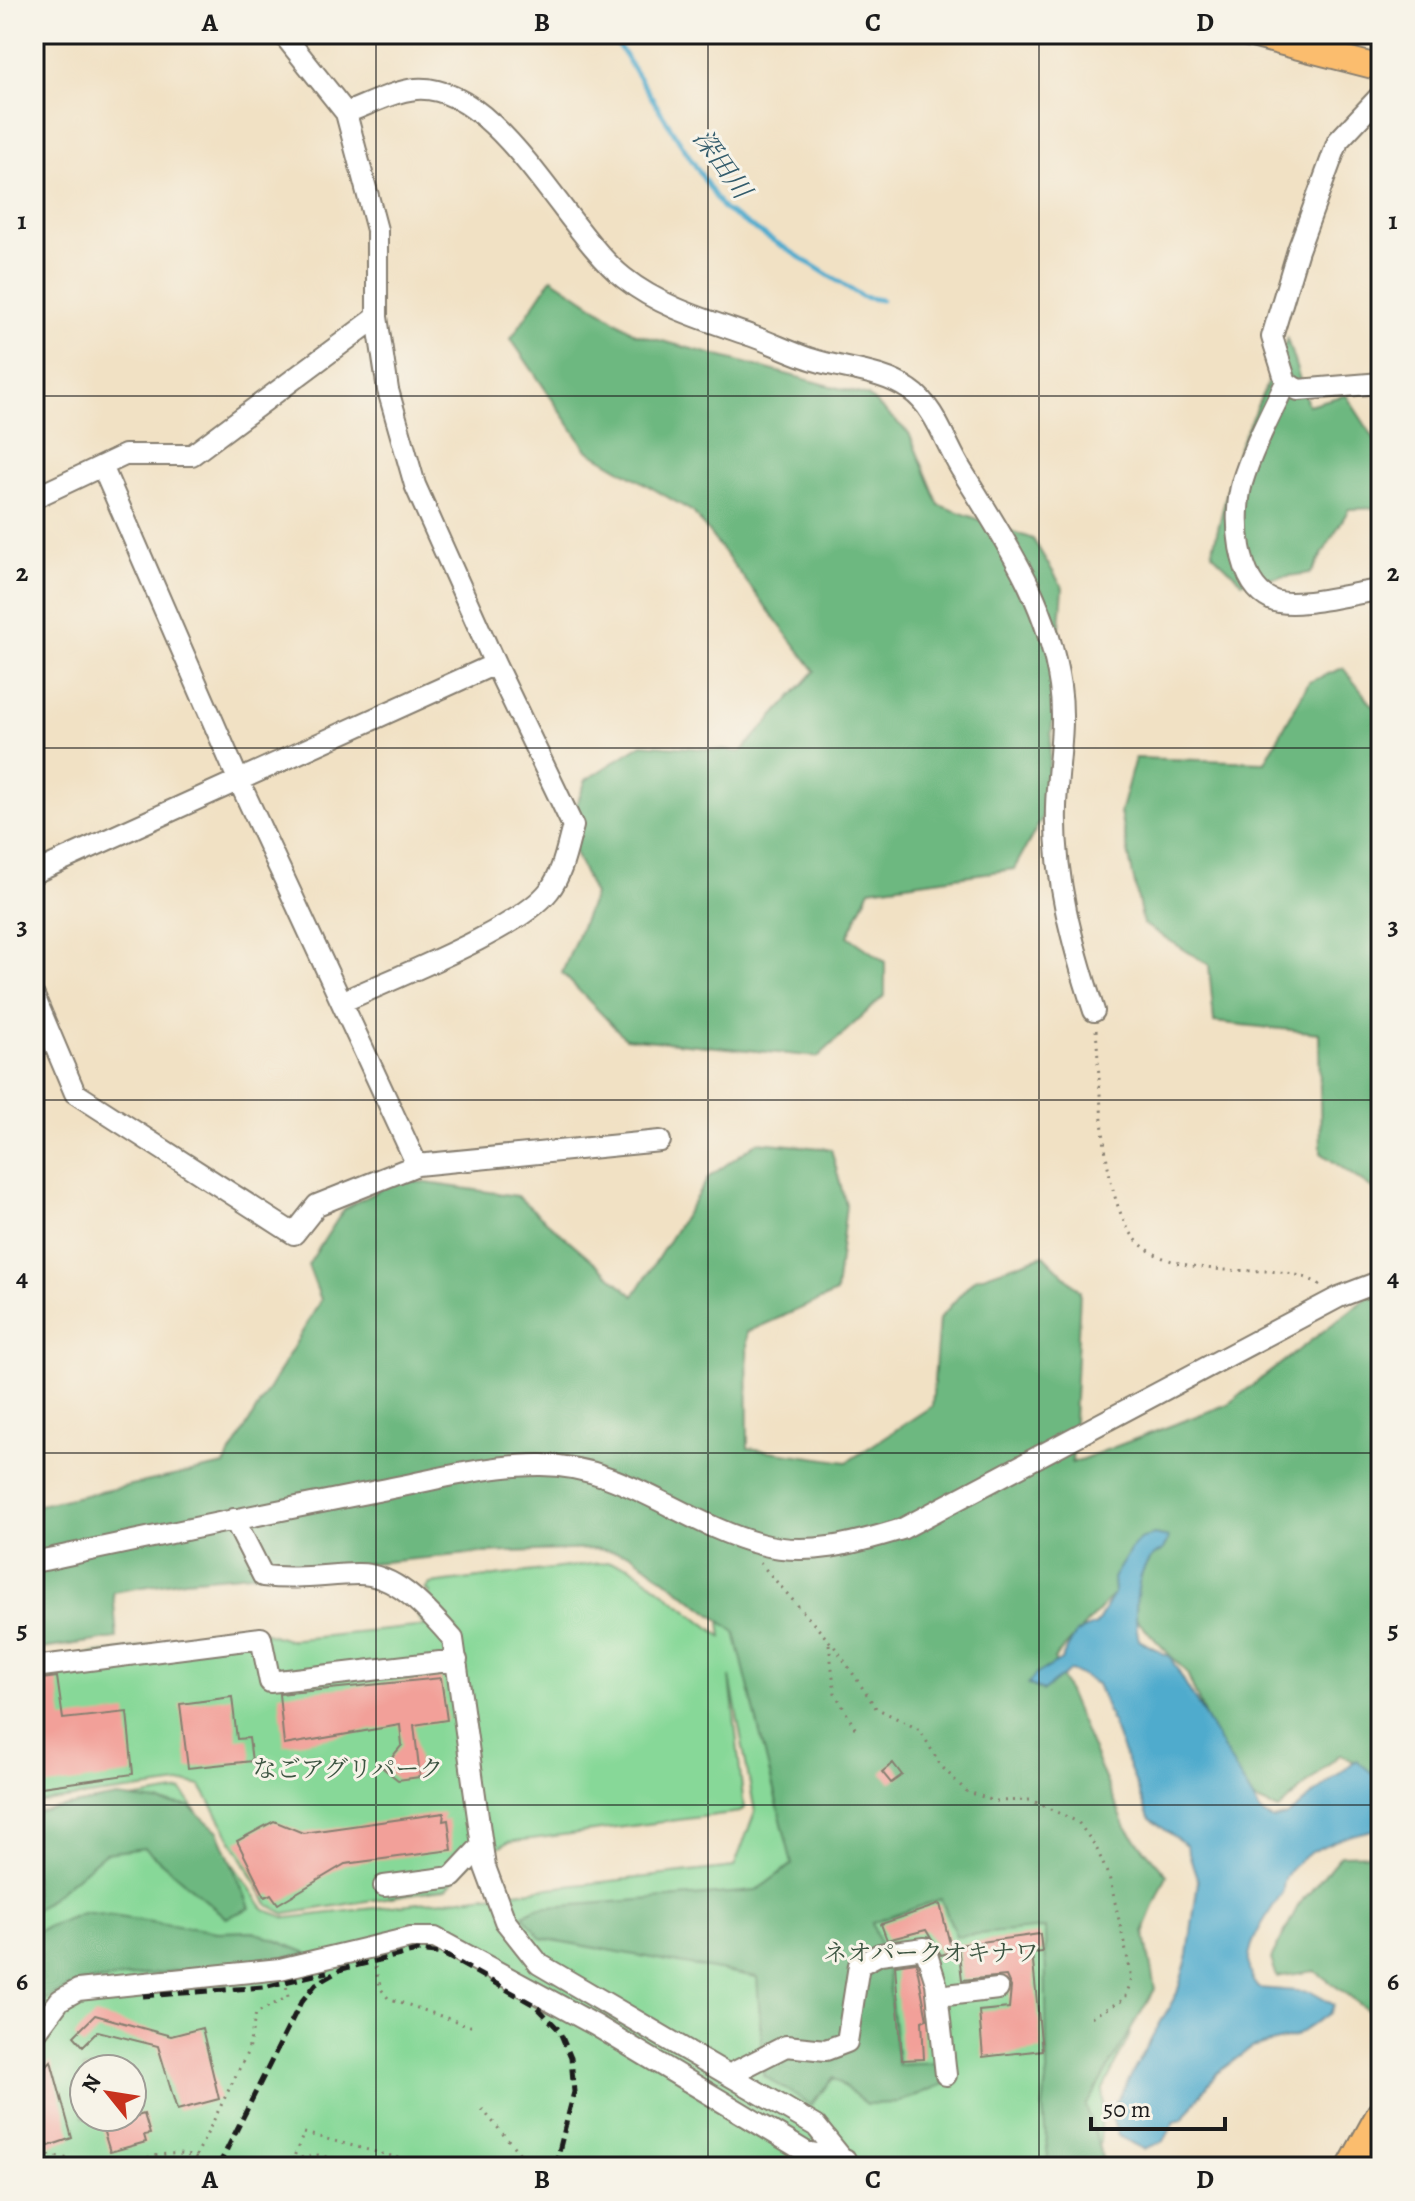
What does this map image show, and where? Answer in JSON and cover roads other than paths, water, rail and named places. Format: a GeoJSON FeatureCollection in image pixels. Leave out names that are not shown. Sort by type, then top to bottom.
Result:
{"type":"FeatureCollection","features":[{"type":"Feature","properties":{"kind":"highway"},"geometry":{"type":"LineString","coordinates":[[1352,2167],[1381,2114]]}},
{"type":"Feature","properties":{"kind":"main road"},"geometry":{"type":"LineString","coordinates":[[1248,34],[1381,68]]}},
{"type":"Feature","properties":{"kind":"street"},"geometry":{"type":"LineString","coordinates":[[283,34],[346,113],[377,230],[377,317],[388,390],[415,485],[495,664],[573,826],[563,862],[549,891],[500,928],[342,1002]]}},
{"type":"Feature","properties":{"kind":"street"},"geometry":{"type":"LineString","coordinates":[[346,113],[413,89],[439,91],[474,109],[543,180],[596,249],[632,284],[653,297],[717,324],[817,361],[891,379],[914,392],[929,410],[952,456],[1025,572],[1044,618],[1060,686],[1063,723],[1056,807],[1064,910],[1094,1011]]}},
{"type":"Feature","properties":{"kind":"street"},"geometry":{"type":"LineString","coordinates":[[1381,95],[1338,141],[1298,250],[1272,337],[1286,382],[1298,390],[1381,383]]}},
{"type":"Feature","properties":{"kind":"street"},"geometry":{"type":"LineString","coordinates":[[34,498],[125,455],[192,455],[377,317]]}},
{"type":"Feature","properties":{"kind":"street"},"geometry":{"type":"LineString","coordinates":[[1286,382],[1242,481],[1238,506],[1243,555],[1251,580],[1272,600],[1298,602],[1381,590]]}},
{"type":"Feature","properties":{"kind":"street"},"geometry":{"type":"LineString","coordinates":[[102,466],[238,779],[417,1165]]}},
{"type":"Feature","properties":{"kind":"street"},"geometry":{"type":"LineString","coordinates":[[34,873],[495,664]]}},
{"type":"Feature","properties":{"kind":"street"},"geometry":{"type":"LineString","coordinates":[[34,996],[75,1093],[294,1234],[317,1205],[417,1165],[660,1141]]}},
{"type":"Feature","properties":{"kind":"street"},"geometry":{"type":"LineString","coordinates":[[34,1562],[234,1519],[489,1470],[549,1465],[572,1466],[612,1477],[740,1538],[786,1549],[820,1549],[902,1529],[1339,1297],[1381,1281]]}},
{"type":"Feature","properties":{"kind":"street"},"geometry":{"type":"LineString","coordinates":[[234,1519],[263,1576],[297,1580],[360,1574],[384,1580],[431,1613],[453,1639],[485,1867],[505,1921],[539,1964],[816,2126],[847,2163]]}},
{"type":"Feature","properties":{"kind":"street"},"geometry":{"type":"LineString","coordinates":[[34,1667],[261,1638],[270,1682],[457,1660]]}},
{"type":"Feature","properties":{"kind":"street"},"geometry":{"type":"LineString","coordinates":[[384,1886],[452,1877],[482,1845]]}},
{"type":"Feature","properties":{"kind":"street"},"geometry":{"type":"LineString","coordinates":[[34,2035],[60,2000],[78,1990],[280,1969],[410,1938],[435,1938],[447,1942],[806,2152],[847,2163]]}},
{"type":"Feature","properties":{"kind":"street"},"geometry":{"type":"LineString","coordinates":[[729,2075],[786,2046],[826,2050],[847,2042],[859,1965],[880,1954],[925,1948],[938,1996],[946,2075]]}},
{"type":"Feature","properties":{"kind":"street"},"geometry":{"type":"LineString","coordinates":[[938,1996],[998,1989]]}},
{"type":"Feature","properties":{"kind":"water"},"geometry":{"type":"Polygon","coordinates":[[[1154,1535],[1169,1538],[1141,1577],[1136,1603],[1139,1640],[1170,1657],[1261,1813],[1273,1820],[1287,1816],[1356,1760],[1381,1779],[1381,1829],[1337,1840],[1305,1856],[1293,1867],[1250,1952],[1251,1976],[1258,1988],[1311,1992],[1334,2005],[1330,2013],[1294,2037],[1251,2048],[1217,2073],[1182,2120],[1174,2122],[1164,2141],[1144,2149],[1118,2136],[1113,2121],[1115,2104],[1177,1993],[1188,1955],[1198,1881],[1186,1845],[1149,1818],[1097,1684],[1071,1670],[1043,1691],[1028,1684],[1035,1675],[1061,1660],[1076,1633],[1096,1625],[1114,1594],[1113,1578],[1131,1549],[1140,1539],[1154,1535]]]}},
{"type":"Feature","properties":{"kind":"waterway","name":"深田川"},"geometry":{"type":"LineString","coordinates":[[611,34],[723,209],[863,297],[881,300]]}},
{"type":"Feature","properties":{"kind":"railway"},"geometry":{"type":"LineString","coordinates":[[218,2167],[301,2002],[316,1984],[342,1969],[417,1951],[443,1954],[536,2006],[559,2030],[571,2058],[574,2092],[555,2167]]}},
{"type":"Feature","properties":{"kind":"railway"},"geometry":{"type":"LineString","coordinates":[[143,1996],[264,1987],[327,1972]]}},
{"type":"Feature","properties":{"kind":"park label","name":"なごアグリパーク"},"geometry":{"type":"Point","coordinates":[348,1769]}},
{"type":"Feature","properties":{"kind":"park label","name":"ネオパークオキナワ"},"geometry":{"type":"Point","coordinates":[931,1953]}}]}
